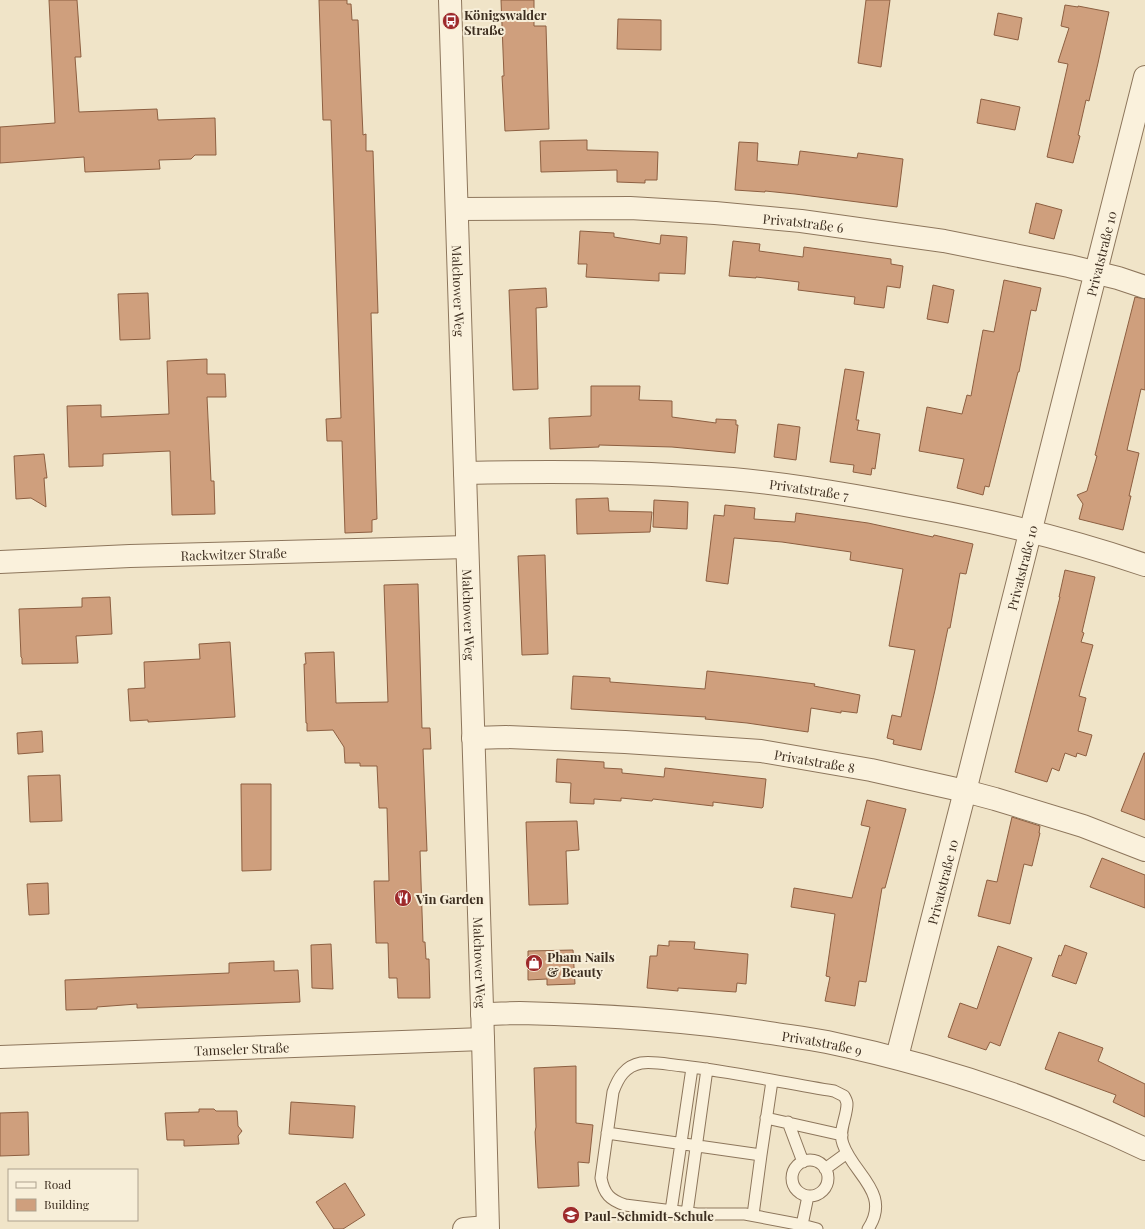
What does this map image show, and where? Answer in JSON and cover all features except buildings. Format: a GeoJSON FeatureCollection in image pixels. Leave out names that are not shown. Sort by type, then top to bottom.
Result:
{"type":"FeatureCollection","features":[{"type":"Feature","properties":{"kind":"street","name":"Malchower Weg"},"geometry":{"type":"LineString","coordinates":[[450,0],[488,1228]]}},
{"type":"Feature","properties":{"kind":"street","name":"Privatstraße 10"},"geometry":{"type":"LineString","coordinates":[[896,1057],[1031,531],[1145,77]]}},
{"type":"Feature","properties":{"kind":"street","name":"Privatstraße 6"},"geometry":{"type":"LineString","coordinates":[[457,209],[630,208],[715,213],[801,221],[944,241],[1096,273],[1145,287]]}},
{"type":"Feature","properties":{"kind":"street","name":"Privatstraße 7"},"geometry":{"type":"LineString","coordinates":[[465,473],[623,472],[705,477],[784,485],[864,497],[1031,531],[1110,553],[1145,565]]}},
{"type":"Feature","properties":{"kind":"street","name":"Rackwitzer Straße"},"geometry":{"type":"LineString","coordinates":[[0,562],[138,556],[467,546]]}},
{"type":"Feature","properties":{"kind":"street","name":"Privatstraße 8"},"geometry":{"type":"LineString","coordinates":[[473,738],[506,737],[625,742],[761,751],[871,770],[965,790],[1083,826],[1145,850]]}},
{"type":"Feature","properties":{"kind":"street","name":"Privatstraße 9"},"geometry":{"type":"LineString","coordinates":[[482,1014],[518,1013],[614,1016],[720,1025],[826,1041],[896,1057],[994,1088],[1043,1105],[1145,1149]]}},
{"type":"Feature","properties":{"kind":"street","name":"Tamseler Straße"},"geometry":{"type":"LineString","coordinates":[[0,1057],[483,1039]]}},
{"type":"Feature","properties":{"kind":"street"},"geometry":{"type":"LineString","coordinates":[[464,1229],[488,1228]]}},
{"type":"Feature","properties":{"kind":"lane"},"geometry":{"type":"LineString","coordinates":[[817,1229],[753,1215],[711,1215],[687,1213],[625,1205],[615,1202],[607,1195],[601,1178],[613,1092],[622,1072],[631,1066],[641,1063],[652,1063],[707,1069],[834,1091],[844,1096],[847,1103],[842,1143],[847,1153],[864,1176],[873,1193],[876,1206],[874,1221],[868,1229]]}},
{"type":"Feature","properties":{"kind":"lane"},"geometry":{"type":"LineString","coordinates":[[671,1211],[692,1068]]}},
{"type":"Feature","properties":{"kind":"lane"},"geometry":{"type":"LineString","coordinates":[[687,1213],[707,1069]]}},
{"type":"Feature","properties":{"kind":"lane"},"geometry":{"type":"LineString","coordinates":[[753,1215],[772,1081]]}},
{"type":"Feature","properties":{"kind":"lane"},"geometry":{"type":"LineString","coordinates":[[766,1118],[842,1135]]}},
{"type":"Feature","properties":{"kind":"lane"},"geometry":{"type":"LineString","coordinates":[[788,1122],[803,1162]]}},
{"type":"Feature","properties":{"kind":"lane"},"geometry":{"type":"LineString","coordinates":[[607,1133],[761,1155]]}},
{"type":"Feature","properties":{"kind":"lane"},"geometry":{"type":"LineString","coordinates":[[825,1169],[847,1153]]}},
{"type":"Feature","properties":{"kind":"lane"},"geometry":{"type":"LineString","coordinates":[[808,1160],[814,1161],[819,1163],[825,1169],[828,1176],[822,1192],[808,1196],[797,1190],[792,1180],[793,1174],[795,1169],[803,1162],[808,1160]]}},
{"type":"Feature","properties":{"kind":"lane"},"geometry":{"type":"LineString","coordinates":[[802,1225],[808,1196]]}},
{"type":"Feature","properties":{"kind":"place","name":"Königswalder Straße"},"geometry":{"type":"Point","coordinates":[451,21]}},
{"type":"Feature","properties":{"kind":"place","name":"Vin Garden"},"geometry":{"type":"Point","coordinates":[403,898]}},
{"type":"Feature","properties":{"kind":"place","name":"Pham Nails & Beauty"},"geometry":{"type":"Point","coordinates":[534,963]}},
{"type":"Feature","properties":{"kind":"place","name":"Paul-Schmidt-Schule"},"geometry":{"type":"Point","coordinates":[571,1215]}}]}
